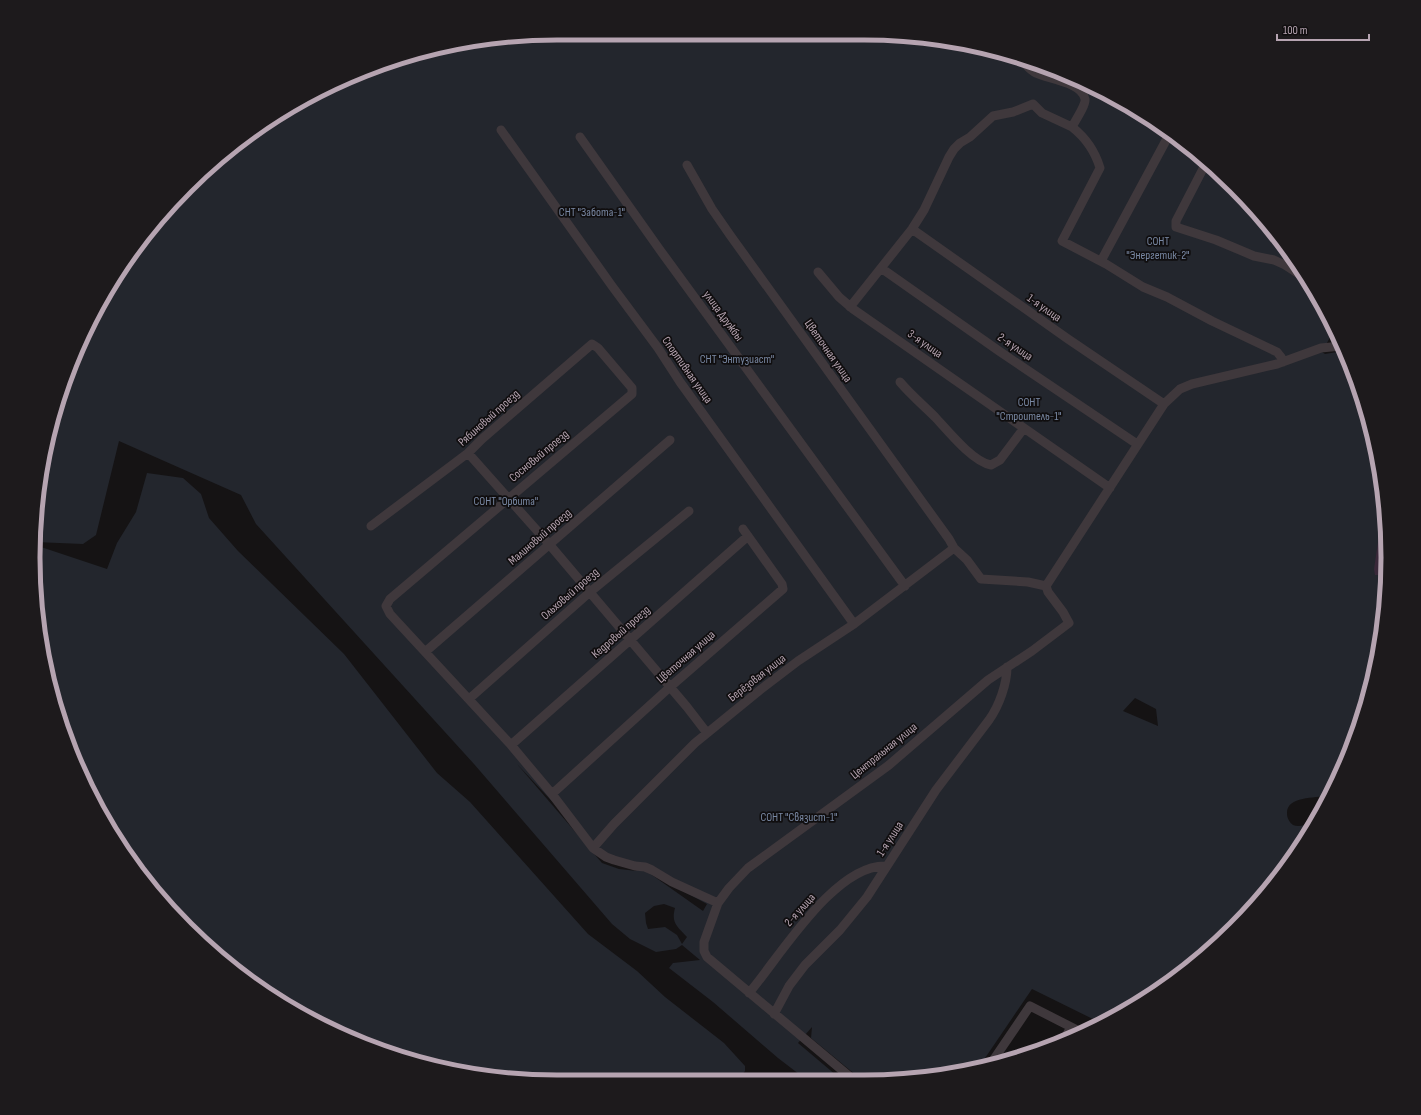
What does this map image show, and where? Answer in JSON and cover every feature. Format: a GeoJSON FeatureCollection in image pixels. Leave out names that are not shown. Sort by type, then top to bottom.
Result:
{"type":"FeatureCollection","features":[{"type":"Feature","properties":{"kind":"street"},"geometry":{"type":"LineString","coordinates":[[1027,66],[1038,74],[1063,81],[1073,86],[1082,94],[1084,104],[1072,127]]}},
{"type":"Feature","properties":{"kind":"street"},"geometry":{"type":"LineString","coordinates":[[850,307],[912,229],[929,202],[954,149],[993,116],[1013,112],[1033,104],[1042,112],[1072,127],[1082,136],[1097,156],[1100,168],[1062,241],[1101,261],[1144,287],[1276,352],[1281,357],[1283,362]]}},
{"type":"Feature","properties":{"kind":"street","name":"Спортивная улица"},"geometry":{"type":"LineString","coordinates":[[501,130],[854,624]]}},
{"type":"Feature","properties":{"kind":"street","name":"улица Дружбы"},"geometry":{"type":"LineString","coordinates":[[580,137],[660,250],[904,586]]}},
{"type":"Feature","properties":{"kind":"street"},"geometry":{"type":"LineString","coordinates":[[1101,261],[1167,138]]}},
{"type":"Feature","properties":{"kind":"street","name":"Цветочная улица"},"geometry":{"type":"LineString","coordinates":[[688,165],[712,209],[730,235],[950,539],[954,548],[967,560],[981,579],[1028,582],[1046,586]]}},
{"type":"Feature","properties":{"kind":"street"},"geometry":{"type":"LineString","coordinates":[[1204,167],[1176,221],[1176,227],[1216,240],[1254,256],[1274,260],[1295,271]]}},
{"type":"Feature","properties":{"kind":"street","name":"1-я улица"},"geometry":{"type":"LineString","coordinates":[[912,229],[1068,339],[1164,404]]}},
{"type":"Feature","properties":{"kind":"street","name":"2-я улица"},"geometry":{"type":"LineString","coordinates":[[881,268],[999,351],[1137,444]]}},
{"type":"Feature","properties":{"kind":"street","name":"3-я улица"},"geometry":{"type":"LineString","coordinates":[[818,272],[839,297],[850,307],[1110,488]]}},
{"type":"Feature","properties":{"kind":"street","name":"Рябиновый проезд"},"geometry":{"type":"LineString","coordinates":[[371,526],[468,454],[482,439],[592,344],[598,348],[615,369]]}},
{"type":"Feature","properties":{"kind":"street"},"geometry":{"type":"LineString","coordinates":[[1046,586],[1164,404],[1180,389],[1192,384],[1283,362],[1321,348],[1336,346]]}},
{"type":"Feature","properties":{"kind":"street","name":"Сосновый проезд"},"geometry":{"type":"LineString","coordinates":[[425,652],[390,614],[386,606],[390,599],[632,394],[632,388],[615,369]]}},
{"type":"Feature","properties":{"kind":"street"},"geometry":{"type":"LineString","coordinates":[[900,382],[955,439],[988,465],[1000,460],[1024,428]]}},
{"type":"Feature","properties":{"kind":"street","name":"Малиновый проезд"},"geometry":{"type":"LineString","coordinates":[[425,652],[670,440]]}},
{"type":"Feature","properties":{"kind":"street"},"geometry":{"type":"LineString","coordinates":[[468,454],[550,544],[707,733]]}},
{"type":"Feature","properties":{"kind":"street","name":"Ольховый проезд"},"geometry":{"type":"LineString","coordinates":[[469,699],[590,592],[689,510]]}},
{"type":"Feature","properties":{"kind":"street","name":"Цветочная улица"},"geometry":{"type":"LineString","coordinates":[[552,794],[670,687],[783,589],[782,584],[745,532]]}},
{"type":"Feature","properties":{"kind":"street","name":"Кедровый проезд"},"geometry":{"type":"LineString","coordinates":[[510,745],[630,641],[745,532]]}},
{"type":"Feature","properties":{"kind":"street","name":"Берёзовая улица"},"geometry":{"type":"LineString","coordinates":[[593,848],[602,836],[663,774],[707,733],[798,661],[854,624],[954,548]]}},
{"type":"Feature","properties":{"kind":"street","name":"Центральная улица"},"geometry":{"type":"LineString","coordinates":[[749,993],[707,957],[704,951],[704,942],[718,903],[729,888],[748,868],[889,765],[972,693],[1069,623],[1063,612],[1048,592],[1046,586]]}},
{"type":"Feature","properties":{"kind":"street"},"geometry":{"type":"LineString","coordinates":[[425,652],[510,745],[552,794],[593,848],[606,857],[614,860],[646,867],[672,882],[718,903]]}},
{"type":"Feature","properties":{"kind":"street","name":"1-я улица"},"geometry":{"type":"LineString","coordinates":[[774,1014],[789,986],[805,965],[867,897],[936,790],[993,715],[1006,682],[1007,667]]}},
{"type":"Feature","properties":{"kind":"street","name":"2-я улица"},"geometry":{"type":"LineString","coordinates":[[749,993],[796,932],[839,887],[858,873],[880,866],[887,866]]}},
{"type":"Feature","properties":{"kind":"street"},"geometry":{"type":"LineString","coordinates":[[749,993],[848,1075]]}},
{"type":"Feature","properties":{"kind":"street"},"geometry":{"type":"LineString","coordinates":[[995,1057],[1030,1006],[1076,1029]]}},
{"type":"Feature","properties":{"kind":"street"},"geometry":{"type":"LineString","coordinates":[[1068,1033],[1072,1027]]}},
{"type":"Feature","properties":{"kind":"green space"},"geometry":{"type":"Polygon","coordinates":[[[558,40],[864,40],[931,44],[964,50],[1030,67],[1062,79],[1122,109],[1179,147],[1205,168],[1253,216],[1294,270],[1312,299],[1331,335],[1322,352],[1325,354],[1339,352],[1354,391],[1371,457],[1377,490],[1381,558],[1377,625],[1371,658],[1354,724],[1342,756],[1322,797],[1296,801],[1288,808],[1288,819],[1292,824],[1295,826],[1307,825],[1274,873],[1253,899],[1205,947],[1151,988],[1095,1020],[1032,989],[984,1060],[964,1065],[931,1071],[856,1075],[811,1038],[812,1027],[798,1043],[836,1075],[800,1075],[778,1058],[713,1002],[669,968],[673,963],[700,960],[682,945],[676,949],[656,952],[630,939],[612,924],[474,764],[256,524],[241,495],[119,441],[96,535],[83,544],[40,542],[44,490],[50,457],[67,391],[79,359],[109,299],[127,270],[168,216],[216,168],[270,127],[299,109],[359,79],[391,67],[424,58],[490,44],[558,40]],[[1135,698],[1123,711],[1158,726],[1156,709],[1135,698]],[[517,764],[602,863],[619,869],[637,871],[593,845],[517,764]],[[652,875],[703,911],[707,904],[652,875]],[[664,904],[654,906],[645,913],[648,929],[665,927],[677,935],[682,944],[687,937],[674,921],[675,908],[664,904]]]}},
{"type":"Feature","properties":{"kind":"green space"},"geometry":{"type":"Polygon","coordinates":[[[147,473],[183,478],[201,494],[209,518],[238,551],[344,654],[437,773],[470,802],[588,934],[637,971],[665,997],[724,1043],[745,1066],[745,1071],[742,1075],[524,1074],[490,1071],[424,1057],[391,1048],[359,1036],[329,1022],[270,988],[216,947],[168,899],[127,845],[109,816],[79,756],[67,724],[50,658],[44,625],[41,591],[40,547],[107,569],[117,543],[136,512],[147,473]]]}},
{"type":"Feature","properties":{"kind":"shaded area"},"geometry":{"type":"Polygon","coordinates":[[[1380,529],[1381,569],[1378,575],[1375,575],[1374,569],[1380,529]]]}},
{"type":"Feature","properties":{"kind":"park label","name":"СНТ \"Забота-1\""},"geometry":{"type":"Point","coordinates":[592,212]}},
{"type":"Feature","properties":{"kind":"park label","name":"СОНТ \"Энергетик-2\""},"geometry":{"type":"Point","coordinates":[1158,248]}},
{"type":"Feature","properties":{"kind":"park label","name":"СНТ \"Энтузиаст\""},"geometry":{"type":"Point","coordinates":[737,359]}},
{"type":"Feature","properties":{"kind":"park label","name":"СОНТ \"Строитель-1\""},"geometry":{"type":"Point","coordinates":[1029,409]}},
{"type":"Feature","properties":{"kind":"park label","name":"СОНТ \"Орбита\""},"geometry":{"type":"Point","coordinates":[506,501]}},
{"type":"Feature","properties":{"kind":"park label","name":"СОНТ \"Связист-1\""},"geometry":{"type":"Point","coordinates":[799,817]}}]}
